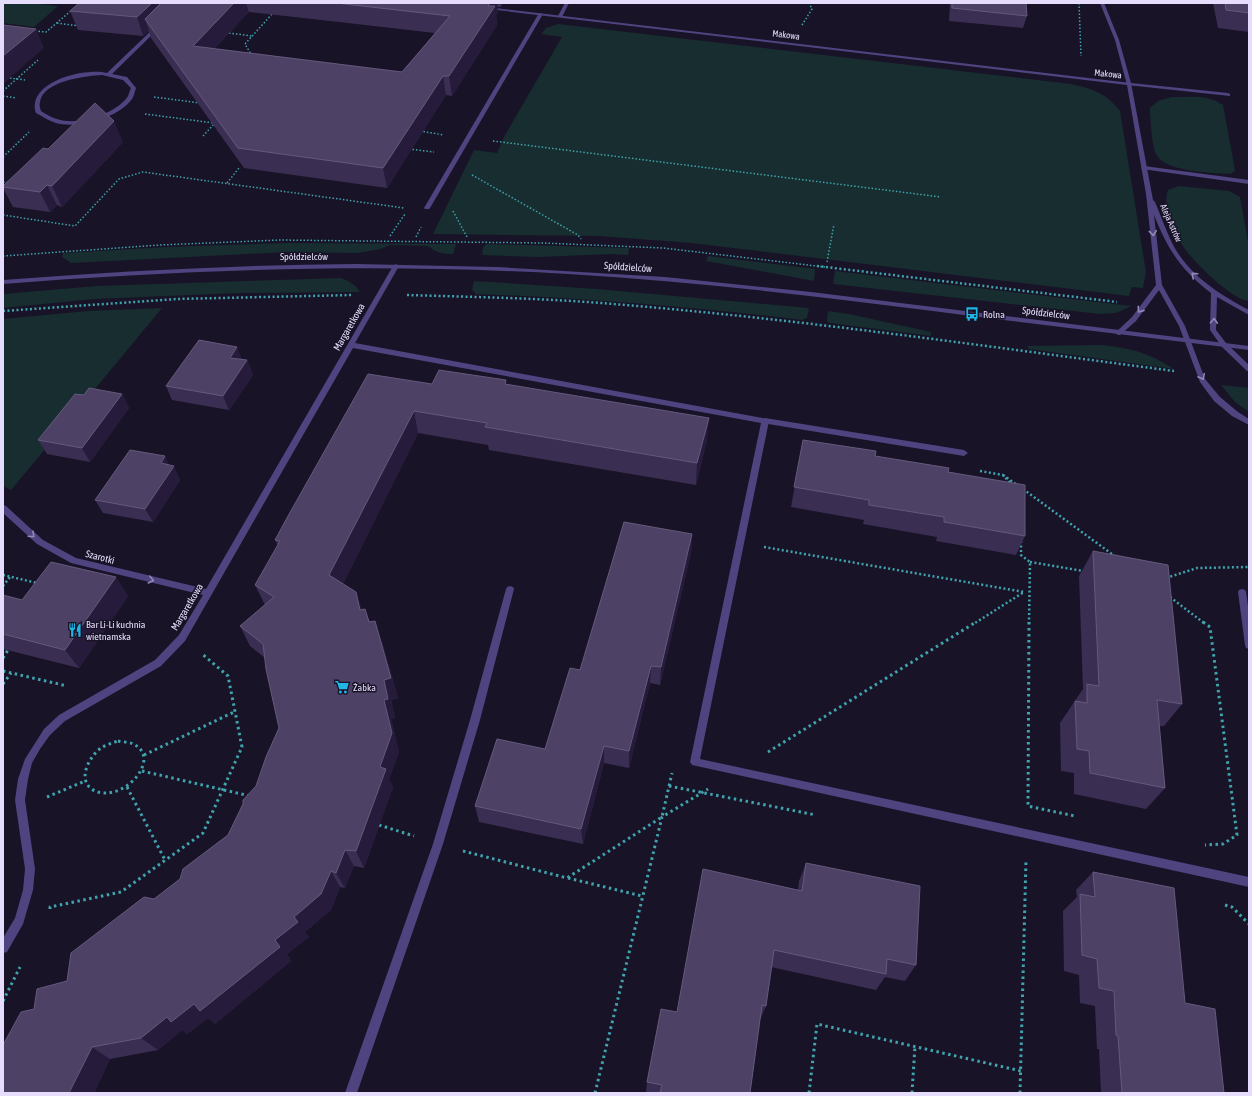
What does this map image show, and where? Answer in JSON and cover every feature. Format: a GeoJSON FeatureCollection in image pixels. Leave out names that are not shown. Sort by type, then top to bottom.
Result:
{"type":"FeatureCollection","features":[{"type":"Feature","properties":{"kind":"street"},"geometry":{"type":"LineString","coordinates":[[560,16],[567,3]]}},
{"type":"Feature","properties":{"kind":"street","name":"Aleja Astrów"},"geometry":{"type":"LineString","coordinates":[[1102,3],[1117,40],[1129,84],[1149,194],[1159,285],[1182,326],[1187,341]]}},
{"type":"Feature","properties":{"kind":"street","name":"Makowa"},"geometry":{"type":"LineString","coordinates":[[481,7],[1082,79],[1228,94]]}},
{"type":"Feature","properties":{"kind":"street"},"geometry":{"type":"LineString","coordinates":[[427,208],[541,14]]}},
{"type":"Feature","properties":{"kind":"street"},"geometry":{"type":"LineString","coordinates":[[109,74],[122,77],[129,81],[133,86],[134,91],[132,97],[120,109],[98,118],[73,122],[51,120],[38,112],[36,106],[37,100],[41,94],[56,83],[79,76],[109,74],[162,23]]}},
{"type":"Feature","properties":{"kind":"street"},"geometry":{"type":"LineString","coordinates":[[1144,168],[1249,182]]}},
{"type":"Feature","properties":{"kind":"street","name":"Aleja Astrów"},"geometry":{"type":"LineString","coordinates":[[1149,194],[1170,245],[1186,267],[1214,292],[1249,313]]}},
{"type":"Feature","properties":{"kind":"street","name":"Spółdzielców"},"geometry":{"type":"LineString","coordinates":[[3,282],[213,268],[396,266],[569,272],[666,280],[821,296],[1249,348]]}},
{"type":"Feature","properties":{"kind":"street","name":"Margaretkowa"},"geometry":{"type":"LineString","coordinates":[[3,948],[19,920],[28,890],[30,869],[20,800],[23,779],[28,762],[47,732],[62,718],[158,663],[182,638],[396,266]]}},
{"type":"Feature","properties":{"kind":"street"},"geometry":{"type":"LineString","coordinates":[[1118,333],[1134,319],[1159,285]]}},
{"type":"Feature","properties":{"kind":"street"},"geometry":{"type":"LineString","coordinates":[[1214,292],[1213,330],[1224,345],[1249,369]]}},
{"type":"Feature","properties":{"kind":"street"},"geometry":{"type":"LineString","coordinates":[[1187,341],[1202,380],[1217,399],[1235,414],[1249,422]]}},
{"type":"Feature","properties":{"kind":"street"},"geometry":{"type":"LineString","coordinates":[[351,345],[765,421],[964,453]]}},
{"type":"Feature","properties":{"kind":"street"},"geometry":{"type":"LineString","coordinates":[[765,421],[695,762],[1249,882]]}},
{"type":"Feature","properties":{"kind":"street","name":"Szarotki"},"geometry":{"type":"LineString","coordinates":[[3,508],[40,542],[74,561],[209,593]]}},
{"type":"Feature","properties":{"kind":"street"},"geometry":{"type":"LineString","coordinates":[[351,1093],[438,844],[475,720],[510,590]]}},
{"type":"Feature","properties":{"kind":"street"},"geometry":{"type":"LineString","coordinates":[[1242,592],[1249,645]]}},
{"type":"Feature","properties":{"kind":"path"},"geometry":{"type":"LineString","coordinates":[[1079,3],[1082,79]]}},
{"type":"Feature","properties":{"kind":"path"},"geometry":{"type":"LineString","coordinates":[[35,31],[46,32],[74,9]]}},
{"type":"Feature","properties":{"kind":"path"},"geometry":{"type":"LineString","coordinates":[[253,59],[245,44],[274,13],[266,12]]}},
{"type":"Feature","properties":{"kind":"path"},"geometry":{"type":"LineString","coordinates":[[57,23],[82,26]]}},
{"type":"Feature","properties":{"kind":"path"},"geometry":{"type":"LineString","coordinates":[[37,36],[42,32]]}},
{"type":"Feature","properties":{"kind":"path"},"geometry":{"type":"LineString","coordinates":[[229,33],[253,36]]}},
{"type":"Feature","properties":{"kind":"path"},"geometry":{"type":"LineString","coordinates":[[3,91],[38,60]]}},
{"type":"Feature","properties":{"kind":"path"},"geometry":{"type":"LineString","coordinates":[[3,77],[29,80]]}},
{"type":"Feature","properties":{"kind":"path"},"geometry":{"type":"LineString","coordinates":[[3,96],[16,98]]}},
{"type":"Feature","properties":{"kind":"path"},"geometry":{"type":"LineString","coordinates":[[151,97],[205,104]]}},
{"type":"Feature","properties":{"kind":"path"},"geometry":{"type":"LineString","coordinates":[[145,114],[214,123]]}},
{"type":"Feature","properties":{"kind":"path"},"geometry":{"type":"LineString","coordinates":[[203,136],[219,118]]}},
{"type":"Feature","properties":{"kind":"path"},"geometry":{"type":"LineString","coordinates":[[3,157],[33,129]]}},
{"type":"Feature","properties":{"kind":"path"},"geometry":{"type":"LineString","coordinates":[[416,131],[941,197]]}},
{"type":"Feature","properties":{"kind":"path"},"geometry":{"type":"LineString","coordinates":[[405,148],[458,156]]}},
{"type":"Feature","properties":{"kind":"path"},"geometry":{"type":"LineString","coordinates":[[227,183],[239,168]]}},
{"type":"Feature","properties":{"kind":"path"},"geometry":{"type":"LineString","coordinates":[[3,215],[75,226],[119,179],[143,172],[408,208],[390,236]]}},
{"type":"Feature","properties":{"kind":"path"},"geometry":{"type":"LineString","coordinates":[[466,172],[578,235],[581,239]]}},
{"type":"Feature","properties":{"kind":"path"},"geometry":{"type":"LineString","coordinates":[[3,182],[12,183],[8,188]]}},
{"type":"Feature","properties":{"kind":"path"},"geometry":{"type":"LineString","coordinates":[[459,222],[467,237]]}},
{"type":"Feature","properties":{"kind":"path"},"geometry":{"type":"LineString","coordinates":[[827,262],[834,224]]}},
{"type":"Feature","properties":{"kind":"path"},"geometry":{"type":"LineString","coordinates":[[3,310],[113,301],[202,297],[380,295],[524,298],[665,309],[817,325],[1200,374]]}},
{"type":"Feature","properties":{"kind":"path"},"geometry":{"type":"LineString","coordinates":[[980,471],[1003,475],[1119,560]]}},
{"type":"Feature","properties":{"kind":"path"},"geometry":{"type":"LineString","coordinates":[[1003,475],[1015,488]]}},
{"type":"Feature","properties":{"kind":"path"},"geometry":{"type":"LineString","coordinates":[[1022,540],[1022,555],[1030,562],[1084,571]]}},
{"type":"Feature","properties":{"kind":"path"},"geometry":{"type":"LineString","coordinates":[[740,543],[1030,592]]}},
{"type":"Feature","properties":{"kind":"path"},"geometry":{"type":"LineString","coordinates":[[1030,562],[1028,656],[1028,806],[1082,818]]}},
{"type":"Feature","properties":{"kind":"path"},"geometry":{"type":"LineString","coordinates":[[1159,580],[1197,568],[1249,566]]}},
{"type":"Feature","properties":{"kind":"path"},"geometry":{"type":"LineString","coordinates":[[3,575],[40,583]]}},
{"type":"Feature","properties":{"kind":"path"},"geometry":{"type":"LineString","coordinates":[[3,586],[10,576]]}},
{"type":"Feature","properties":{"kind":"path"},"geometry":{"type":"LineString","coordinates":[[567,878],[662,816],[738,771],[1024,592]]}},
{"type":"Feature","properties":{"kind":"path"},"geometry":{"type":"LineString","coordinates":[[1169,596],[1210,626],[1237,835],[1223,844],[1204,845]]}},
{"type":"Feature","properties":{"kind":"path"},"geometry":{"type":"LineString","coordinates":[[3,658],[8,650]]}},
{"type":"Feature","properties":{"kind":"path"},"geometry":{"type":"LineString","coordinates":[[47,914],[50,908],[121,892],[203,833],[242,747],[228,676],[200,653]]}},
{"type":"Feature","properties":{"kind":"path"},"geometry":{"type":"LineString","coordinates":[[3,671],[103,694]]}},
{"type":"Feature","properties":{"kind":"path"},"geometry":{"type":"LineString","coordinates":[[3,684],[11,673]]}},
{"type":"Feature","properties":{"kind":"path"},"geometry":{"type":"LineString","coordinates":[[144,755],[234,712]]}},
{"type":"Feature","properties":{"kind":"path"},"geometry":{"type":"LineString","coordinates":[[118,741],[127,741],[141,748],[144,755],[142,771],[136,780],[117,792],[107,794],[97,792],[89,788],[85,781],[84,772],[87,764],[100,748],[109,744],[118,741]]}},
{"type":"Feature","properties":{"kind":"path"},"geometry":{"type":"LineString","coordinates":[[142,771],[253,797]]}},
{"type":"Feature","properties":{"kind":"path"},"geometry":{"type":"LineString","coordinates":[[21,807],[85,781]]}},
{"type":"Feature","properties":{"kind":"path"},"geometry":{"type":"LineString","coordinates":[[595,1093],[669,786]]}},
{"type":"Feature","properties":{"kind":"path"},"geometry":{"type":"LineString","coordinates":[[127,787],[165,860]]}},
{"type":"Feature","properties":{"kind":"path"},"geometry":{"type":"LineString","coordinates":[[379,825],[438,844]]}},
{"type":"Feature","properties":{"kind":"path"},"geometry":{"type":"LineString","coordinates":[[461,850],[642,896]]}},
{"type":"Feature","properties":{"kind":"path"},"geometry":{"type":"LineString","coordinates":[[1020,1093],[1026,860]]}},
{"type":"Feature","properties":{"kind":"path"},"geometry":{"type":"LineString","coordinates":[[3,1001],[22,964]]}},
{"type":"Feature","properties":{"kind":"path"},"geometry":{"type":"LineString","coordinates":[[809,1093],[817,1024],[1021,1071]]}},
{"type":"Feature","properties":{"kind":"path"},"geometry":{"type":"LineString","coordinates":[[912,1093],[915,1046]]}},
{"type":"Feature","properties":{"kind":"green space"},"geometry":{"type":"Polygon","coordinates":[[[3,3],[30,3],[58,6],[34,27],[3,23],[3,3]]]}},
{"type":"Feature","properties":{"kind":"green space"},"geometry":{"type":"Polygon","coordinates":[[[558,24],[1071,84],[1098,93],[1110,100],[1120,111],[1146,272],[1143,288],[1132,287],[1129,296],[692,243],[599,236],[433,234],[474,150],[497,153],[504,137],[562,37],[541,34],[546,28],[558,24]]]}},
{"type":"Feature","properties":{"kind":"green space"},"geometry":{"type":"Polygon","coordinates":[[[1172,97],[1205,98],[1217,101],[1223,105],[1235,170],[1231,174],[1202,172],[1178,168],[1168,165],[1156,154],[1151,129],[1150,108],[1158,101],[1172,97]]]}},
{"type":"Feature","properties":{"kind":"green space"},"geometry":{"type":"Polygon","coordinates":[[[1179,186],[1229,191],[1240,197],[1249,247],[1249,301],[1232,294],[1212,278],[1194,260],[1182,245],[1172,226],[1167,203],[1168,190],[1179,186]]]}},
{"type":"Feature","properties":{"kind":"green space"},"geometry":{"type":"Polygon","coordinates":[[[288,243],[456,244],[453,254],[440,253],[428,246],[390,245],[381,249],[357,253],[286,252],[71,263],[62,257],[63,253],[167,247],[288,243]]]}},
{"type":"Feature","properties":{"kind":"green space"},"geometry":{"type":"Polygon","coordinates":[[[487,244],[629,248],[628,255],[612,254],[538,257],[482,255],[483,247],[487,244]]]}},
{"type":"Feature","properties":{"kind":"green space"},"geometry":{"type":"Polygon","coordinates":[[[708,256],[815,269],[814,281],[706,261],[708,256]]]}},
{"type":"Feature","properties":{"kind":"green space"},"geometry":{"type":"Polygon","coordinates":[[[835,271],[1131,306],[1116,313],[1100,314],[833,284],[835,271]]]}},
{"type":"Feature","properties":{"kind":"green space"},"geometry":{"type":"Polygon","coordinates":[[[341,278],[352,283],[360,292],[239,293],[94,299],[3,308],[3,294],[97,286],[341,278]]]}},
{"type":"Feature","properties":{"kind":"green space"},"geometry":{"type":"Polygon","coordinates":[[[474,281],[597,289],[809,308],[807,318],[802,320],[639,304],[476,294],[472,290],[474,281]]]}},
{"type":"Feature","properties":{"kind":"green space"},"geometry":{"type":"Polygon","coordinates":[[[162,308],[11,490],[3,486],[3,319],[88,311],[162,308]]]}},
{"type":"Feature","properties":{"kind":"green space"},"geometry":{"type":"Polygon","coordinates":[[[828,311],[849,314],[931,332],[931,336],[830,323],[827,321],[828,311]]]}},
{"type":"Feature","properties":{"kind":"green space"},"geometry":{"type":"Polygon","coordinates":[[[1100,345],[1130,349],[1155,358],[1174,369],[1029,349],[1027,346],[1100,345]]]}},
{"type":"Feature","properties":{"kind":"green space"},"geometry":{"type":"Polygon","coordinates":[[[1221,385],[1249,388],[1249,412],[1235,402],[1221,385]]]}},
{"type":"Feature","properties":{"kind":"building"},"geometry":{"type":"Polygon","coordinates":[[[79,3],[152,3],[137,17],[70,11],[79,3]]]}},
{"type":"Feature","properties":{"kind":"building"},"geometry":{"type":"Polygon","coordinates":[[[161,3],[234,3],[193,46],[402,72],[450,16],[336,3],[490,3],[488,6],[495,6],[449,76],[443,76],[383,168],[238,148],[145,19],[161,3]]]}},
{"type":"Feature","properties":{"kind":"building"},"geometry":{"type":"Polygon","coordinates":[[[952,3],[1026,3],[1027,16],[952,8],[952,3]]]}},
{"type":"Feature","properties":{"kind":"building"},"geometry":{"type":"Polygon","coordinates":[[[1225,3],[1249,3],[1249,13],[1226,10],[1225,3]]]}},
{"type":"Feature","properties":{"kind":"building"},"geometry":{"type":"Polygon","coordinates":[[[3,25],[36,29],[3,56],[3,25]]]}},
{"type":"Feature","properties":{"kind":"building"},"geometry":{"type":"Polygon","coordinates":[[[95,103],[114,121],[52,186],[47,185],[40,192],[3,187],[43,148],[48,149],[95,103]]]}},
{"type":"Feature","properties":{"kind":"building"},"geometry":{"type":"Polygon","coordinates":[[[199,340],[237,347],[230,358],[247,360],[223,396],[166,386],[199,340]]]}},
{"type":"Feature","properties":{"kind":"building"},"geometry":{"type":"Polygon","coordinates":[[[439,370],[506,380],[505,384],[709,418],[697,463],[485,427],[487,423],[414,411],[329,575],[356,592],[360,610],[365,609],[369,622],[375,621],[391,678],[384,680],[388,699],[384,700],[392,733],[380,767],[386,769],[356,851],[345,850],[336,873],[331,871],[321,894],[294,917],[298,922],[275,940],[280,947],[200,1011],[194,1004],[171,1022],[167,1017],[141,1038],[92,1047],[69,1093],[3,1093],[3,1045],[21,1012],[34,1009],[37,989],[67,981],[71,953],[144,897],[154,899],[180,879],[183,869],[228,835],[243,804],[243,800],[256,786],[266,757],[279,728],[266,669],[263,644],[240,626],[274,597],[255,585],[280,541],[275,540],[368,374],[432,384],[439,370]]]}},
{"type":"Feature","properties":{"kind":"building"},"geometry":{"type":"Polygon","coordinates":[[[89,388],[122,394],[82,448],[38,440],[75,394],[84,395],[89,388]]]}},
{"type":"Feature","properties":{"kind":"building"},"geometry":{"type":"Polygon","coordinates":[[[803,440],[876,451],[875,456],[949,468],[948,472],[1025,485],[1025,536],[944,522],[944,517],[869,505],[869,500],[794,487],[803,440]]]}},
{"type":"Feature","properties":{"kind":"building"},"geometry":{"type":"Polygon","coordinates":[[[130,450],[165,456],[161,463],[174,466],[145,509],[95,500],[130,450]]]}},
{"type":"Feature","properties":{"kind":"building"},"geometry":{"type":"Polygon","coordinates":[[[624,522],[692,534],[661,667],[651,666],[629,751],[604,746],[581,829],[475,806],[497,739],[545,749],[570,668],[580,670],[624,522]]]}},
{"type":"Feature","properties":{"kind":"building"},"geometry":{"type":"Polygon","coordinates":[[[1093,551],[1168,565],[1182,704],[1157,700],[1165,788],[1090,773],[1089,751],[1077,749],[1075,701],[1087,703],[1087,684],[1099,686],[1093,551]]]}},
{"type":"Feature","properties":{"kind":"building"},"geometry":{"type":"Polygon","coordinates":[[[51,562],[116,577],[65,650],[3,634],[3,595],[22,600],[51,562]]]}},
{"type":"Feature","properties":{"kind":"building"},"geometry":{"type":"Polygon","coordinates":[[[806,863],[920,886],[916,965],[887,959],[886,974],[774,950],[766,1006],[762,1005],[750,1093],[660,1093],[662,1085],[647,1082],[661,1009],[677,1012],[703,869],[802,891],[806,863]]]}},
{"type":"Feature","properties":{"kind":"building"},"geometry":{"type":"Polygon","coordinates":[[[1093,872],[1174,888],[1185,1003],[1215,1009],[1224,1093],[1122,1093],[1118,1036],[1116,1035],[1114,991],[1099,988],[1097,959],[1082,955],[1080,894],[1095,897],[1093,872]]]}},
{"type":"Feature","properties":{"kind":"place","name":"Rolna"},"geometry":{"type":"Point","coordinates":[972,314]}},
{"type":"Feature","properties":{"kind":"place","name":"Bar Li-Li kuchnia wietnamska"},"geometry":{"type":"Point","coordinates":[75,630]}},
{"type":"Feature","properties":{"kind":"place","name":"Żabka"},"geometry":{"type":"Point","coordinates":[342,687]}}]}
